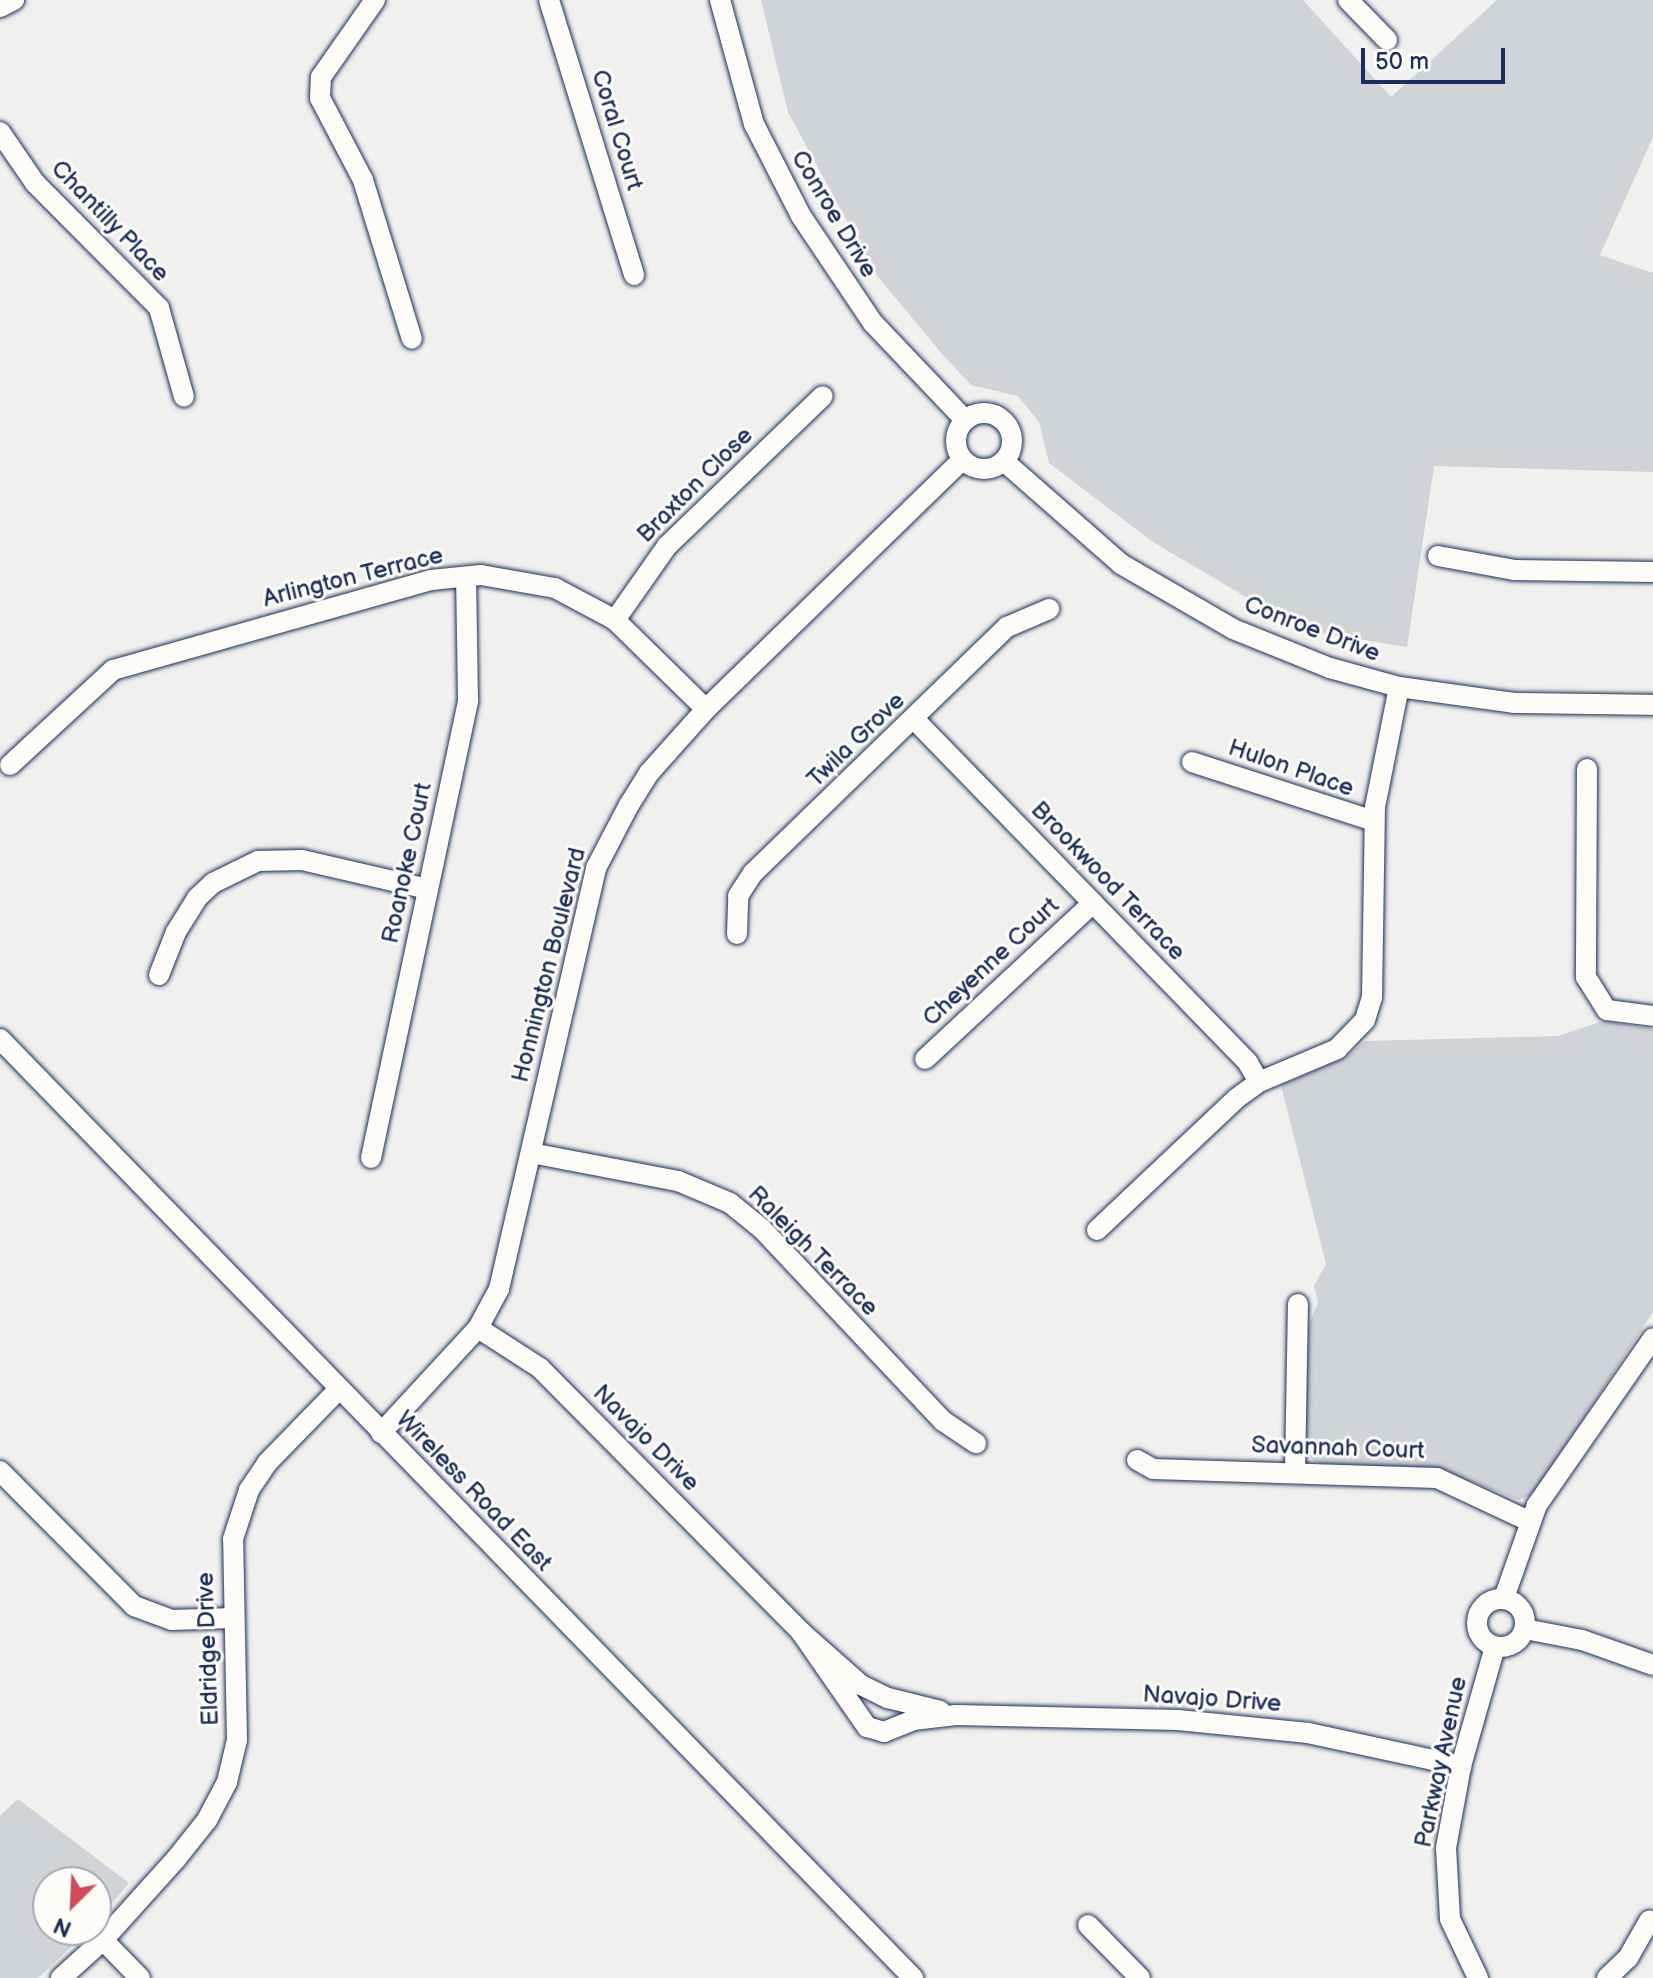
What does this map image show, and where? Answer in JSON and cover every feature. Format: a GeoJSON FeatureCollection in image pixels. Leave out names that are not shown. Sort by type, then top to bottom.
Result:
{"type":"FeatureCollection","features":[{"type":"Feature","properties":{"kind":"street"},"geometry":{"type":"LineString","coordinates":[[0,7],[14,0]]}},
{"type":"Feature","properties":{"kind":"street"},"geometry":{"type":"LineString","coordinates":[[375,0],[321,77],[320,98],[363,180],[412,339]]}},
{"type":"Feature","properties":{"kind":"street","name":"Coral Court"},"geometry":{"type":"LineString","coordinates":[[549,0],[634,275]]}},
{"type":"Feature","properties":{"kind":"street","name":"Conroe Drive"},"geometry":{"type":"LineString","coordinates":[[720,0],[754,124],[801,216],[873,323],[965,420]]}},
{"type":"Feature","properties":{"kind":"street"},"geometry":{"type":"LineString","coordinates":[[1348,0],[1387,40]]}},
{"type":"Feature","properties":{"kind":"street","name":"Chantilly Place"},"geometry":{"type":"LineString","coordinates":[[0,132],[35,183],[159,308],[184,397]]}},
{"type":"Feature","properties":{"kind":"street","name":"Braxton Close"},"geometry":{"type":"LineString","coordinates":[[615,620],[667,546],[823,396]]}},
{"type":"Feature","properties":{"kind":"street"},"geometry":{"type":"LineString","coordinates":[[983,413],[1005,421],[1013,441],[1005,462],[984,470],[962,460],[955,442],[965,420],[983,413]]}},
{"type":"Feature","properties":{"kind":"street","name":"Honnington Boulevard"},"geometry":{"type":"LineString","coordinates":[[381,1433],[478,1328],[499,1289],[511,1250],[596,868],[649,773],[706,709],[962,460]]}},
{"type":"Feature","properties":{"kind":"street","name":"Conroe Drive"},"geometry":{"type":"LineString","coordinates":[[1005,462],[1121,564],[1233,629],[1330,668],[1399,687],[1514,703],[1653,705]]}},
{"type":"Feature","properties":{"kind":"street"},"geometry":{"type":"LineString","coordinates":[[1438,556],[1514,570],[1653,572]]}},
{"type":"Feature","properties":{"kind":"street","name":"Arlington Terrace"},"geometry":{"type":"LineString","coordinates":[[10,765],[113,670],[291,616],[431,580],[466,577],[555,588],[615,620],[706,709]]}},
{"type":"Feature","properties":{"kind":"street","name":"Roanoke Court"},"geometry":{"type":"LineString","coordinates":[[371,1158],[468,700],[466,577]]}},
{"type":"Feature","properties":{"kind":"street","name":"Twila Grove"},"geometry":{"type":"LineString","coordinates":[[737,934],[738,896],[753,873],[915,720],[1007,627],[1049,609]]}},
{"type":"Feature","properties":{"kind":"street"},"geometry":{"type":"LineString","coordinates":[[1097,1230],[1259,1082],[1337,1049],[1365,1020],[1372,997],[1374,821],[1399,687]]}},
{"type":"Feature","properties":{"kind":"street","name":"Brookwood Terrace"},"geometry":{"type":"LineString","coordinates":[[915,720],[1248,1063],[1259,1082]]}},
{"type":"Feature","properties":{"kind":"street","name":"Hulon Place"},"geometry":{"type":"LineString","coordinates":[[1192,762],[1374,821]]}},
{"type":"Feature","properties":{"kind":"street"},"geometry":{"type":"LineString","coordinates":[[1587,769],[1586,977],[1607,1010],[1653,1016]]}},
{"type":"Feature","properties":{"kind":"street"},"geometry":{"type":"LineString","coordinates":[[159,975],[176,932],[197,898],[213,883],[258,861],[302,860],[428,889]]}},
{"type":"Feature","properties":{"kind":"street","name":"Cheyenne Court"},"geometry":{"type":"LineString","coordinates":[[925,1059],[1093,903]]}},
{"type":"Feature","properties":{"kind":"street","name":"Wireless Road East"},"geometry":{"type":"LineString","coordinates":[[0,1039],[913,1978]]}},
{"type":"Feature","properties":{"kind":"street","name":"Raleigh Terrace"},"geometry":{"type":"LineString","coordinates":[[531,1153],[678,1181],[730,1203],[762,1229],[943,1421],[976,1443]]}},
{"type":"Feature","properties":{"kind":"street"},"geometry":{"type":"LineString","coordinates":[[1295,1473],[1298,1304]]}},
{"type":"Feature","properties":{"kind":"street","name":"Navajo Drive"},"geometry":{"type":"LineString","coordinates":[[478,1328],[540,1368],[801,1632],[861,1685],[888,1698],[956,1715]]}},
{"type":"Feature","properties":{"kind":"street"},"geometry":{"type":"LineString","coordinates":[[1504,1598],[1529,1521],[1653,1339]]}},
{"type":"Feature","properties":{"kind":"street","name":"Eldridge Drive"},"geometry":{"type":"LineString","coordinates":[[112,1930],[207,1820],[227,1782],[237,1740],[232,1618],[233,1539],[249,1490],[267,1463],[339,1389]]}},
{"type":"Feature","properties":{"kind":"street","name":"Savannah Court"},"geometry":{"type":"LineString","coordinates":[[1137,1460],[1153,1469],[1437,1478],[1529,1521]]}},
{"type":"Feature","properties":{"kind":"street"},"geometry":{"type":"LineString","coordinates":[[0,1471],[134,1606],[172,1620],[232,1618]]}},
{"type":"Feature","properties":{"kind":"street"},"geometry":{"type":"LineString","coordinates":[[1504,1598],[1519,1606],[1525,1629],[1510,1646],[1495,1647],[1478,1631],[1478,1613],[1492,1600],[1504,1598]]}},
{"type":"Feature","properties":{"kind":"street"},"geometry":{"type":"LineString","coordinates":[[1525,1629],[1582,1640],[1653,1665]]}},
{"type":"Feature","properties":{"kind":"street","name":"Navajo Drive"},"geometry":{"type":"LineString","coordinates":[[801,1632],[867,1727],[884,1732],[913,1720],[956,1715],[1192,1721],[1308,1733],[1461,1766]]}},
{"type":"Feature","properties":{"kind":"street","name":"Parkway Avenue"},"geometry":{"type":"LineString","coordinates":[[1478,1978],[1457,1940],[1445,1886],[1446,1848],[1461,1766],[1495,1647]]}},
{"type":"Feature","properties":{"kind":"street"},"geometry":{"type":"LineString","coordinates":[[1607,1978],[1628,1958],[1649,1921]]}},
{"type":"Feature","properties":{"kind":"street"},"geometry":{"type":"LineString","coordinates":[[1088,1925],[1140,1978]]}},
{"type":"Feature","properties":{"kind":"street","name":"Eldridge Drive"},"geometry":{"type":"LineString","coordinates":[[61,1978],[96,1946]]}},
{"type":"Feature","properties":{"kind":"street"},"geometry":{"type":"LineString","coordinates":[[109,1946],[140,1978]]}},
{"type":"Feature","properties":{"kind":"shaded area"},"geometry":{"type":"Polygon","coordinates":[[[761,0],[1303,0],[1391,97],[1497,0],[1653,0],[1653,137],[1600,255],[1653,273],[1653,472],[1434,466],[1407,647],[1302,630],[1153,542],[1049,463],[1039,422],[1018,396],[971,385],[942,354],[875,273],[788,112],[761,0]]]}},
{"type":"Feature","properties":{"kind":"shaded area"},"geometry":{"type":"Polygon","coordinates":[[[1603,1021],[1653,1029],[1653,1312],[1534,1494],[1519,1500],[1435,1468],[1331,1467],[1313,1460],[1306,1450],[1308,1327],[1318,1302],[1314,1286],[1326,1264],[1281,1085],[1346,1057],[1365,1041],[1558,1036],[1603,1021]]]}},
{"type":"Feature","properties":{"kind":"shaded area"},"geometry":{"type":"Polygon","coordinates":[[[18,1799],[107,1866],[32,1866],[32,1946],[72,1946],[38,1978],[0,1978],[0,1816],[18,1799]]]}},
{"type":"Feature","properties":{"kind":"shaded area"},"geometry":{"type":"Polygon","coordinates":[[[112,1870],[129,1883],[112,1903],[112,1870]]]}}]}
